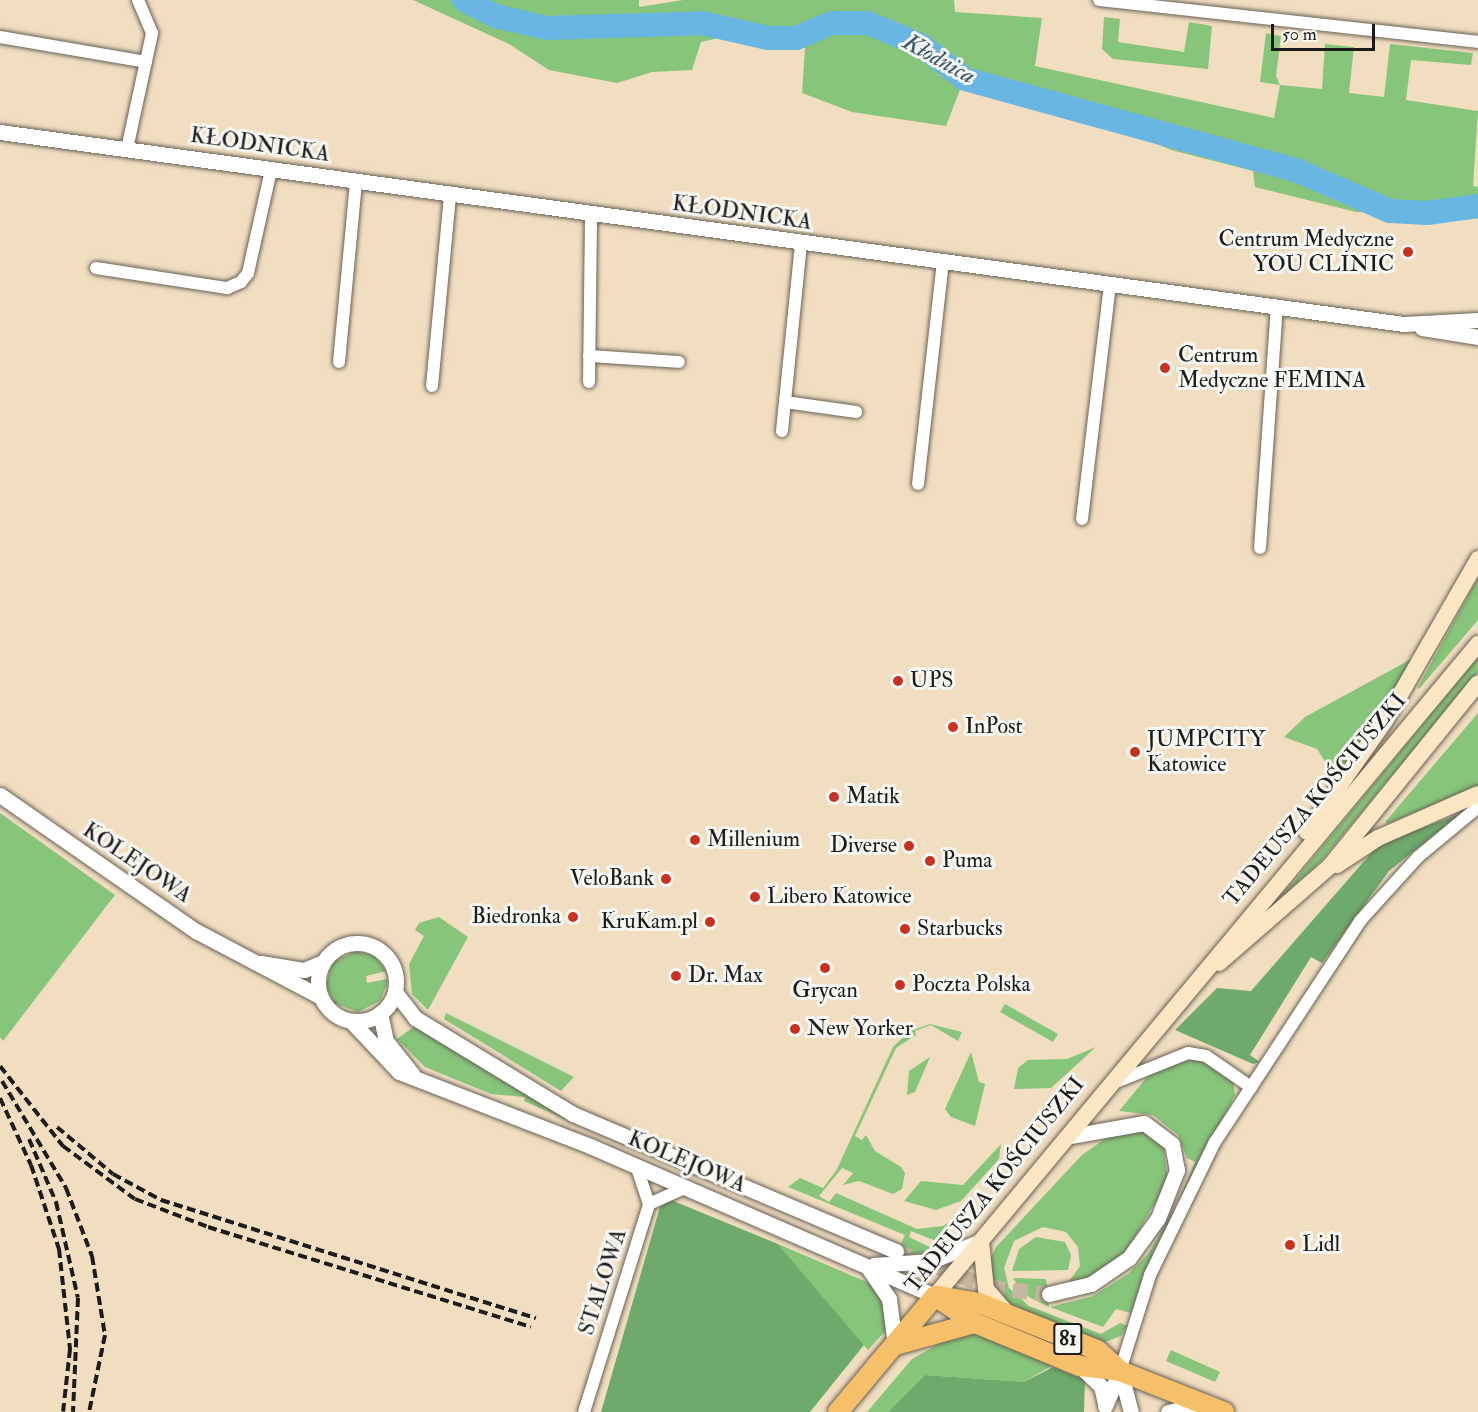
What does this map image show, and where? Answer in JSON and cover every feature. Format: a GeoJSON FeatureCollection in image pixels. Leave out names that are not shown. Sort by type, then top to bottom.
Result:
{"type":"FeatureCollection","features":[{"type":"Feature","properties":{"kind":"main road"},"geometry":{"type":"LineString","coordinates":[[1274,883],[1385,721],[1478,560]]}},
{"type":"Feature","properties":{"kind":"main road","name":"TADEUSZA KOŚCIUSZKI"},"geometry":{"type":"LineString","coordinates":[[838,1412],[1070,1136],[1109,1084],[1274,883],[1478,644]]}},
{"type":"Feature","properties":{"kind":"main road","name":"TADEUSZA KOŚCIUSZKI"},"geometry":{"type":"LineString","coordinates":[[1188,988],[1303,891],[1478,683]]}},
{"type":"Feature","properties":{"kind":"main road"},"geometry":{"type":"LineString","coordinates":[[1303,891],[1378,838],[1478,794]]}},
{"type":"Feature","properties":{"kind":"main road"},"geometry":{"type":"LineString","coordinates":[[981,1241],[986,1289],[1011,1316]]}},
{"type":"Feature","properties":{"kind":"main road","name":"KOLEJOWA"},"geometry":{"type":"LineString","coordinates":[[936,1296],[1011,1316],[1096,1350],[1120,1371]]}},
{"type":"Feature","properties":{"kind":"main road","name":"KOLEJOWA"},"geometry":{"type":"LineString","coordinates":[[936,1296],[975,1323],[1080,1366],[1120,1371],[1224,1412]]}},
{"type":"Feature","properties":{"kind":"main road"},"geometry":{"type":"LineString","coordinates":[[895,1345],[975,1323]]}},
{"type":"Feature","properties":{"kind":"street"},"geometry":{"type":"LineString","coordinates":[[127,149],[152,33],[138,0]]}},
{"type":"Feature","properties":{"kind":"street"},"geometry":{"type":"LineString","coordinates":[[1099,0],[1478,42]]}},
{"type":"Feature","properties":{"kind":"street"},"geometry":{"type":"LineString","coordinates":[[0,38],[146,62]]}},
{"type":"Feature","properties":{"kind":"street","name":"KŁODNICKA"},"geometry":{"type":"LineString","coordinates":[[0,132],[1404,324],[1478,320]]}},
{"type":"Feature","properties":{"kind":"street"},"geometry":{"type":"LineString","coordinates":[[96,268],[227,288],[241,282],[248,273],[271,170]]}},
{"type":"Feature","properties":{"kind":"street"},"geometry":{"type":"LineString","coordinates":[[339,362],[356,181]]}},
{"type":"Feature","properties":{"kind":"street"},"geometry":{"type":"LineString","coordinates":[[432,386],[450,194]]}},
{"type":"Feature","properties":{"kind":"street"},"geometry":{"type":"LineString","coordinates":[[589,382],[591,214]]}},
{"type":"Feature","properties":{"kind":"street"},"geometry":{"type":"LineString","coordinates":[[782,431],[801,243]]}},
{"type":"Feature","properties":{"kind":"street"},"geometry":{"type":"LineString","coordinates":[[918,484],[942,262]]}},
{"type":"Feature","properties":{"kind":"street"},"geometry":{"type":"LineString","coordinates":[[1082,519],[1110,285]]}},
{"type":"Feature","properties":{"kind":"street"},"geometry":{"type":"LineString","coordinates":[[1260,548],[1277,307]]}},
{"type":"Feature","properties":{"kind":"street"},"geometry":{"type":"LineString","coordinates":[[1404,324],[1478,338]]}},
{"type":"Feature","properties":{"kind":"street"},"geometry":{"type":"LineString","coordinates":[[589,356],[679,362]]}},
{"type":"Feature","properties":{"kind":"street"},"geometry":{"type":"LineString","coordinates":[[785,402],[856,412]]}},
{"type":"Feature","properties":{"kind":"street","name":"KOLEJOWA"},"geometry":{"type":"LineString","coordinates":[[0,795],[186,925],[321,997]]}},
{"type":"Feature","properties":{"kind":"street"},"geometry":{"type":"LineString","coordinates":[[1104,1408],[1120,1371],[1163,1247],[1209,1151],[1327,966],[1387,888],[1478,807]]}},
{"type":"Feature","properties":{"kind":"street"},"geometry":{"type":"LineString","coordinates":[[395,992],[380,1013],[351,1021],[330,1011],[321,997],[318,981],[323,962],[344,945],[372,946],[393,966],[395,992],[415,1018],[573,1114],[896,1251]]}},
{"type":"Feature","properties":{"kind":"street","name":"KOLEJOWA"},"geometry":{"type":"LineString","coordinates":[[252,962],[304,970],[323,962]]}},
{"type":"Feature","properties":{"kind":"street"},"geometry":{"type":"LineString","coordinates":[[380,1013],[386,1041],[417,1080]]}},
{"type":"Feature","properties":{"kind":"street","name":"KOLEJOWA"},"geometry":{"type":"LineString","coordinates":[[351,1021],[383,1061],[417,1080],[636,1165],[936,1296]]}},
{"type":"Feature","properties":{"kind":"street"},"geometry":{"type":"LineString","coordinates":[[1109,1084],[1188,1053],[1206,1056],[1251,1087]]}},
{"type":"Feature","properties":{"kind":"street"},"geometry":{"type":"LineString","coordinates":[[1049,1294],[1091,1284],[1130,1258],[1165,1205],[1177,1170],[1172,1144],[1144,1123],[1070,1136]]}},
{"type":"Feature","properties":{"kind":"street"},"geometry":{"type":"LineString","coordinates":[[636,1165],[649,1204],[687,1188]]}},
{"type":"Feature","properties":{"kind":"street","name":"STALOWA"},"geometry":{"type":"LineString","coordinates":[[584,1412],[649,1204]]}},
{"type":"Feature","properties":{"kind":"street"},"geometry":{"type":"LineString","coordinates":[[865,1265],[931,1261],[981,1241]]}},
{"type":"Feature","properties":{"kind":"street"},"geometry":{"type":"LineString","coordinates":[[865,1265],[889,1299],[895,1345]]}},
{"type":"Feature","properties":{"kind":"street"},"geometry":{"type":"LineString","coordinates":[[1080,1366],[1096,1380],[1104,1408]]}},
{"type":"Feature","properties":{"kind":"street"},"geometry":{"type":"LineString","coordinates":[[1120,1371],[1131,1412]]}},
{"type":"Feature","properties":{"kind":"street"},"geometry":{"type":"LineString","coordinates":[[1168,1412],[1205,1404]]}},
{"type":"Feature","properties":{"kind":"green space"},"geometry":{"type":"Polygon","coordinates":[[[413,0],[639,0],[639,7],[683,0],[954,0],[955,12],[1042,18],[1035,66],[1274,118],[1280,85],[1322,89],[1325,44],[1354,47],[1349,93],[1384,97],[1390,44],[1473,53],[1471,65],[1411,60],[1406,100],[1478,111],[1473,186],[1478,187],[1478,214],[1356,212],[1255,187],[1253,171],[1171,150],[1100,120],[961,87],[946,126],[852,112],[802,93],[805,48],[727,36],[701,42],[692,70],[652,72],[617,83],[549,70],[509,44],[413,0]]]}},
{"type":"Feature","properties":{"kind":"green space"},"geometry":{"type":"Polygon","coordinates":[[[1104,17],[1120,19],[1118,42],[1184,52],[1189,22],[1212,26],[1208,69],[1113,59],[1102,49],[1104,17]]]}},
{"type":"Feature","properties":{"kind":"green space"},"geometry":{"type":"Polygon","coordinates":[[[1266,33],[1281,36],[1276,76],[1280,85],[1260,82],[1266,33]]]}},
{"type":"Feature","properties":{"kind":"green space"},"geometry":{"type":"Polygon","coordinates":[[[1478,578],[1478,620],[1419,689],[1418,687],[1478,578]]]}},
{"type":"Feature","properties":{"kind":"green space"},"geometry":{"type":"Polygon","coordinates":[[[1415,657],[1336,778],[1317,749],[1284,737],[1305,717],[1415,657]]]}},
{"type":"Feature","properties":{"kind":"green space"},"geometry":{"type":"Polygon","coordinates":[[[1478,657],[1478,672],[1319,863],[1282,896],[1478,657]]]}},
{"type":"Feature","properties":{"kind":"green space"},"geometry":{"type":"Polygon","coordinates":[[[1478,713],[1478,788],[1386,824],[1386,821],[1478,713]]]}},
{"type":"Feature","properties":{"kind":"green space"},"geometry":{"type":"Polygon","coordinates":[[[0,813],[115,895],[3,1041],[0,1037],[0,813]]]}},
{"type":"Feature","properties":{"kind":"green space"},"geometry":{"type":"Polygon","coordinates":[[[1460,814],[1389,871],[1322,963],[1311,957],[1250,1055],[1260,1062],[1253,1064],[1175,1030],[1217,988],[1251,991],[1379,844],[1460,814]]]}},
{"type":"Feature","properties":{"kind":"green space"},"geometry":{"type":"Polygon","coordinates":[[[439,917],[468,937],[428,1010],[412,994],[409,964],[424,936],[415,930],[419,923],[439,917]]]}},
{"type":"Feature","properties":{"kind":"green space"},"geometry":{"type":"Polygon","coordinates":[[[356,951],[374,956],[386,971],[366,976],[367,983],[387,979],[380,1001],[358,1012],[334,1003],[326,985],[333,962],[356,951]]]}},
{"type":"Feature","properties":{"kind":"green space"},"geometry":{"type":"Polygon","coordinates":[[[1005,1004],[1058,1034],[1053,1042],[1000,1012],[1005,1004]]]}},
{"type":"Feature","properties":{"kind":"green space"},"geometry":{"type":"Polygon","coordinates":[[[446,1013],[574,1077],[561,1091],[444,1019],[446,1013]]]}},
{"type":"Feature","properties":{"kind":"green space"},"geometry":{"type":"Polygon","coordinates":[[[930,1024],[962,1032],[958,1041],[931,1025],[915,1031],[916,1035],[896,1048],[855,1136],[862,1140],[866,1135],[875,1151],[901,1167],[905,1173],[902,1189],[893,1194],[859,1181],[843,1185],[853,1173],[842,1168],[819,1196],[829,1202],[836,1193],[917,1229],[943,1226],[971,1208],[936,1241],[911,1231],[909,1237],[936,1250],[894,1258],[905,1235],[788,1187],[800,1178],[823,1188],[836,1171],[893,1047],[910,1031],[930,1024]]]}},
{"type":"Feature","properties":{"kind":"green space"},"geometry":{"type":"Polygon","coordinates":[[[416,1025],[579,1123],[578,1125],[524,1101],[525,1097],[491,1094],[425,1067],[397,1039],[416,1025]]]}},
{"type":"Feature","properties":{"kind":"green space"},"geometry":{"type":"Polygon","coordinates":[[[1096,1047],[1051,1088],[1014,1089],[1018,1068],[1028,1060],[1067,1059],[1096,1047]]]}},
{"type":"Feature","properties":{"kind":"green space"},"geometry":{"type":"Polygon","coordinates":[[[971,1052],[979,1082],[985,1084],[975,1126],[951,1117],[945,1109],[971,1052]]]}},
{"type":"Feature","properties":{"kind":"green space"},"geometry":{"type":"Polygon","coordinates":[[[930,1057],[915,1092],[907,1095],[909,1071],[930,1057]]]}},
{"type":"Feature","properties":{"kind":"green space"},"geometry":{"type":"Polygon","coordinates":[[[1180,1058],[1205,1061],[1233,1080],[1235,1095],[1155,1250],[1131,1313],[1116,1309],[1103,1327],[1050,1307],[1093,1296],[1128,1274],[1148,1254],[1177,1206],[1195,1162],[1187,1158],[1178,1135],[1153,1115],[1119,1111],[1151,1072],[1180,1058]]]}},
{"type":"Feature","properties":{"kind":"green space"},"geometry":{"type":"Polygon","coordinates":[[[1149,1130],[1163,1142],[1168,1181],[1125,1254],[1096,1275],[1067,1284],[1080,1266],[1078,1247],[1066,1232],[1043,1227],[1014,1241],[1004,1268],[1009,1288],[1029,1306],[1101,1334],[1120,1323],[1127,1326],[1121,1336],[1103,1343],[1016,1310],[993,1291],[988,1265],[996,1247],[1082,1155],[1113,1133],[1149,1130]]]}},
{"type":"Feature","properties":{"kind":"green space"},"geometry":{"type":"Polygon","coordinates":[[[1001,1144],[999,1159],[961,1201],[936,1210],[904,1201],[921,1181],[963,1185],[1001,1144]]]}},
{"type":"Feature","properties":{"kind":"green space"},"geometry":{"type":"Polygon","coordinates":[[[671,1200],[778,1244],[864,1345],[810,1412],[601,1412],[660,1207],[671,1200]]]}},
{"type":"Feature","properties":{"kind":"green space"},"geometry":{"type":"Polygon","coordinates":[[[1036,1237],[1065,1242],[1071,1255],[1068,1270],[1012,1271],[1019,1249],[1036,1237]]]}},
{"type":"Feature","properties":{"kind":"green space"},"geometry":{"type":"Polygon","coordinates":[[[778,1244],[869,1283],[881,1295],[888,1328],[868,1350],[778,1244]]]}},
{"type":"Feature","properties":{"kind":"green space"},"geometry":{"type":"Polygon","coordinates":[[[1013,1278],[1046,1279],[1049,1307],[1025,1295],[1013,1278]]]}},
{"type":"Feature","properties":{"kind":"green space"},"geometry":{"type":"Polygon","coordinates":[[[958,1333],[977,1333],[1058,1362],[1024,1382],[925,1375],[888,1412],[867,1412],[912,1359],[958,1333]]]}},
{"type":"Feature","properties":{"kind":"green space"},"geometry":{"type":"Polygon","coordinates":[[[1171,1350],[1220,1372],[1215,1382],[1166,1361],[1171,1350]]]}},
{"type":"Feature","properties":{"kind":"green space"},"geometry":{"type":"Polygon","coordinates":[[[1053,1367],[1085,1380],[1084,1412],[888,1412],[925,1375],[1024,1382],[1053,1367]]]}},
{"type":"Feature","properties":{"kind":"waterway","name":"Kłodnica"},"geometry":{"type":"LineString","coordinates":[[464,0],[495,16],[547,28],[702,23],[768,38],[796,38],[832,23],[868,23],[922,46],[965,79],[1298,171],[1390,211],[1427,213],[1478,206]]}},
{"type":"Feature","properties":{"kind":"tunnel"},"geometry":{"type":"LineString","coordinates":[[896,1251],[990,1287],[1049,1294]]}},
{"type":"Feature","properties":{"kind":"railway"},"geometry":{"type":"LineString","coordinates":[[0,1066],[63,1146],[135,1199],[208,1227],[531,1327]]}},
{"type":"Feature","properties":{"kind":"railway"},"geometry":{"type":"LineString","coordinates":[[2,1081],[66,1188],[92,1256],[105,1335],[89,1412]]}},
{"type":"Feature","properties":{"kind":"railway"},"geometry":{"type":"LineString","coordinates":[[0,1098],[31,1165],[59,1249],[70,1349],[63,1412]]}},
{"type":"Feature","properties":{"kind":"railway"},"geometry":{"type":"LineString","coordinates":[[57,1127],[113,1174],[161,1200],[536,1318]]}},
{"type":"Feature","properties":{"kind":"railway"},"geometry":{"type":"LineString","coordinates":[[29,1139],[56,1202],[78,1298],[73,1412]]}},
{"type":"Feature","properties":{"kind":"place","name":"Centrum Medyczne YOU CLINIC"},"geometry":{"type":"Point","coordinates":[1408,252]}},
{"type":"Feature","properties":{"kind":"place","name":"Centrum Medyczne FEMINA"},"geometry":{"type":"Point","coordinates":[1165,368]}},
{"type":"Feature","properties":{"kind":"place","name":"UPS"},"geometry":{"type":"Point","coordinates":[898,681]}},
{"type":"Feature","properties":{"kind":"place","name":"InPost"},"geometry":{"type":"Point","coordinates":[953,727]}},
{"type":"Feature","properties":{"kind":"place","name":"JUMPCITY Katowice"},"geometry":{"type":"Point","coordinates":[1135,752]}},
{"type":"Feature","properties":{"kind":"place","name":"Matik"},"geometry":{"type":"Point","coordinates":[834,797]}},
{"type":"Feature","properties":{"kind":"place","name":"Millenium"},"geometry":{"type":"Point","coordinates":[695,840]}},
{"type":"Feature","properties":{"kind":"place","name":"Diverse"},"geometry":{"type":"Point","coordinates":[909,846]}},
{"type":"Feature","properties":{"kind":"place","name":"Puma"},"geometry":{"type":"Point","coordinates":[930,861]}},
{"type":"Feature","properties":{"kind":"place","name":"VeloBank"},"geometry":{"type":"Point","coordinates":[666,879]}},
{"type":"Feature","properties":{"kind":"place","name":"Libero Katowice"},"geometry":{"type":"Point","coordinates":[755,897]}},
{"type":"Feature","properties":{"kind":"place","name":"Biedronka"},"geometry":{"type":"Point","coordinates":[573,917]}},
{"type":"Feature","properties":{"kind":"place","name":"KruKam.pl"},"geometry":{"type":"Point","coordinates":[710,922]}},
{"type":"Feature","properties":{"kind":"place","name":"Starbucks"},"geometry":{"type":"Point","coordinates":[905,929]}},
{"type":"Feature","properties":{"kind":"place","name":"Grycan"},"geometry":{"type":"Point","coordinates":[825,968]}},
{"type":"Feature","properties":{"kind":"place","name":"Dr. Max"},"geometry":{"type":"Point","coordinates":[676,976]}},
{"type":"Feature","properties":{"kind":"place","name":"Poczta Polska"},"geometry":{"type":"Point","coordinates":[900,985]}},
{"type":"Feature","properties":{"kind":"place","name":"New Yorker"},"geometry":{"type":"Point","coordinates":[795,1029]}},
{"type":"Feature","properties":{"kind":"place","name":"Lidl"},"geometry":{"type":"Point","coordinates":[1290,1245]}}]}
